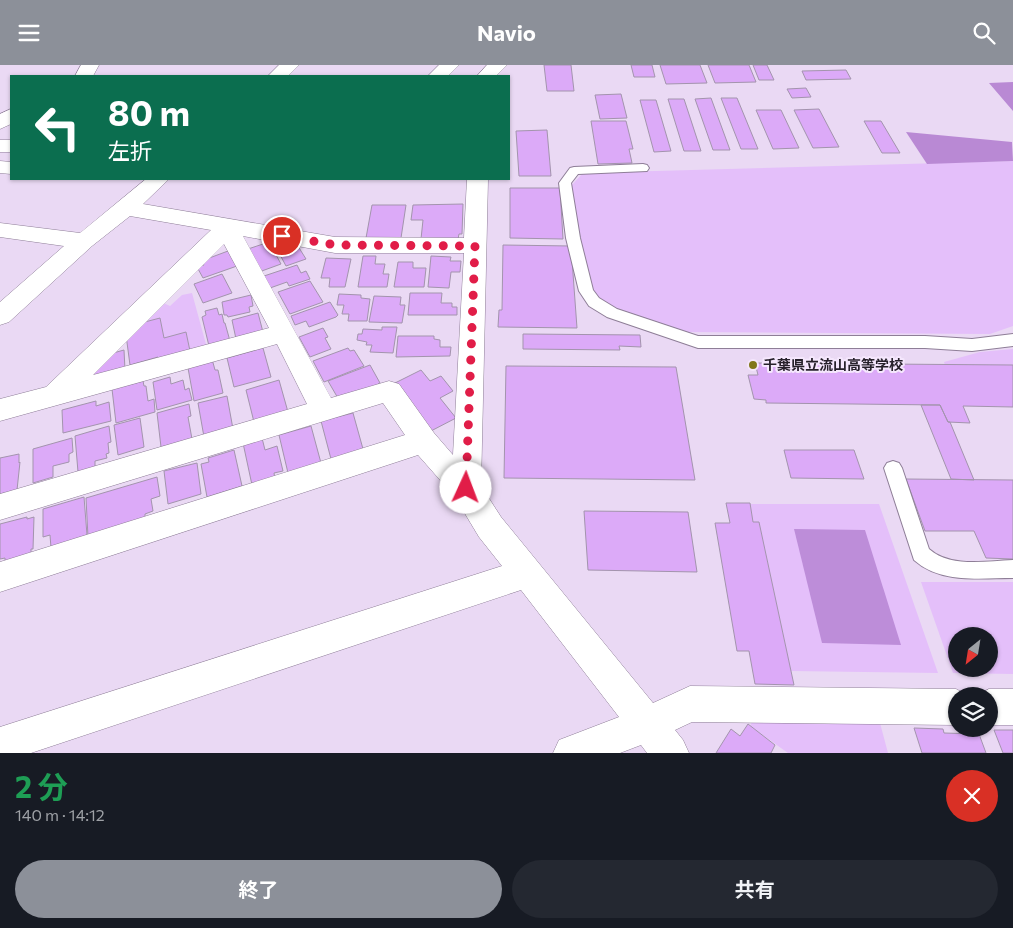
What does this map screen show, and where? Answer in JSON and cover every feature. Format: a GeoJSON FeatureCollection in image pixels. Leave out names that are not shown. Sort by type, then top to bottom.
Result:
{"type":"FeatureCollection","features":[{"type":"Feature","properties":{"kind":"street"},"geometry":{"type":"LineString","coordinates":[[278,75],[290,65]]}},
{"type":"Feature","properties":{"kind":"street"},"geometry":{"type":"LineString","coordinates":[[438,75],[450,65]]}},
{"type":"Feature","properties":{"kind":"street"},"geometry":{"type":"LineString","coordinates":[[487,75],[498,65]]}},
{"type":"Feature","properties":{"kind":"street"},"geometry":{"type":"LineString","coordinates":[[0,316],[84,241],[126,208],[157,180]]}},
{"type":"Feature","properties":{"kind":"street"},"geometry":{"type":"LineString","coordinates":[[466,488],[478,180]]}},
{"type":"Feature","properties":{"kind":"street"},"geometry":{"type":"LineString","coordinates":[[126,208],[336,245],[475,246]]}},
{"type":"Feature","properties":{"kind":"street"},"geometry":{"type":"LineString","coordinates":[[228,227],[234,242],[324,411]]}},
{"type":"Feature","properties":{"kind":"street"},"geometry":{"type":"LineString","coordinates":[[55,395],[228,227]]}},
{"type":"Feature","properties":{"kind":"street"},"geometry":{"type":"LineString","coordinates":[[0,230],[84,241]]}},
{"type":"Feature","properties":{"kind":"street"},"geometry":{"type":"LineString","coordinates":[[0,410],[284,333]]}},
{"type":"Feature","properties":{"kind":"street"},"geometry":{"type":"LineString","coordinates":[[0,507],[389,391],[424,441],[466,488],[490,527],[670,753]]}},
{"type":"Feature","properties":{"kind":"street"},"geometry":{"type":"LineString","coordinates":[[0,577],[424,441]]}},
{"type":"Feature","properties":{"kind":"street"},"geometry":{"type":"LineString","coordinates":[[0,745],[528,573]]}},
{"type":"Feature","properties":{"kind":"street"},"geometry":{"type":"LineString","coordinates":[[572,753],[648,724],[690,704],[948,707]]}},
{"type":"Feature","properties":{"kind":"street"},"geometry":{"type":"LineString","coordinates":[[998,707],[1013,707]]}},
{"type":"Feature","properties":{"kind":"lane"},"geometry":{"type":"LineString","coordinates":[[643,168],[574,171],[565,183],[573,238],[586,291],[594,302],[612,313],[698,342],[925,342],[972,345],[1013,340]]}},
{"type":"Feature","properties":{"kind":"lane"},"geometry":{"type":"LineString","coordinates":[[893,468],[921,554],[926,561],[943,568],[1013,569]]}},
{"type":"Feature","properties":{"kind":"shaded area"},"geometry":{"type":"Polygon","coordinates":[[[1013,82],[1013,111],[989,83],[1013,82]]]}},
{"type":"Feature","properties":{"kind":"shaded area"},"geometry":{"type":"Polygon","coordinates":[[[906,132],[1012,142],[1013,161],[927,164],[906,132]]]}},
{"type":"Feature","properties":{"kind":"shaded area"},"geometry":{"type":"Polygon","coordinates":[[[1013,161],[1013,326],[990,334],[684,332],[608,309],[593,292],[578,240],[571,186],[583,173],[1013,161]]]}},
{"type":"Feature","properties":{"kind":"shaded area"},"geometry":{"type":"Polygon","coordinates":[[[192,293],[207,348],[191,353],[186,332],[164,338],[160,318],[141,323],[159,301],[170,306],[182,295],[192,293]]]}},
{"type":"Feature","properties":{"kind":"shaded area"},"geometry":{"type":"Polygon","coordinates":[[[1013,349],[1013,365],[945,365],[944,362],[980,352],[1013,349]]]}},
{"type":"Feature","properties":{"kind":"shaded area"},"geometry":{"type":"Polygon","coordinates":[[[750,504],[879,504],[938,673],[791,671],[759,522],[753,522],[750,504]]]}},
{"type":"Feature","properties":{"kind":"shaded area"},"geometry":{"type":"Polygon","coordinates":[[[794,529],[865,530],[901,645],[822,643],[794,529]]]}},
{"type":"Feature","properties":{"kind":"shaded area"},"geometry":{"type":"Polygon","coordinates":[[[921,582],[1013,582],[1013,674],[998,674],[998,627],[948,627],[948,659],[921,582]]]}},
{"type":"Feature","properties":{"kind":"shaded area"},"geometry":{"type":"Polygon","coordinates":[[[752,722],[880,723],[888,753],[788,753],[750,726],[752,722]]]}},
{"type":"Feature","properties":{"kind":"building"},"geometry":{"type":"Polygon","coordinates":[[[544,65],[571,65],[574,91],[547,91],[544,65]]]}},
{"type":"Feature","properties":{"kind":"building"},"geometry":{"type":"Polygon","coordinates":[[[631,65],[652,65],[655,77],[634,77],[631,65]]]}},
{"type":"Feature","properties":{"kind":"building"},"geometry":{"type":"Polygon","coordinates":[[[660,65],[700,65],[707,83],[666,84],[660,65]]]}},
{"type":"Feature","properties":{"kind":"building"},"geometry":{"type":"Polygon","coordinates":[[[708,65],[749,65],[756,82],[715,83],[708,65]]]}},
{"type":"Feature","properties":{"kind":"building"},"geometry":{"type":"Polygon","coordinates":[[[753,65],[767,65],[774,80],[759,80],[753,65]]]}},
{"type":"Feature","properties":{"kind":"building"},"geometry":{"type":"Polygon","coordinates":[[[846,70],[851,79],[806,80],[802,71],[846,70]]]}},
{"type":"Feature","properties":{"kind":"building"},"geometry":{"type":"Polygon","coordinates":[[[806,88],[811,97],[792,98],[787,89],[806,88]]]}},
{"type":"Feature","properties":{"kind":"building"},"geometry":{"type":"Polygon","coordinates":[[[621,94],[627,118],[600,119],[595,95],[621,94]]]}},
{"type":"Feature","properties":{"kind":"building"},"geometry":{"type":"Polygon","coordinates":[[[711,98],[730,150],[713,150],[695,99],[711,98]]]}},
{"type":"Feature","properties":{"kind":"building"},"geometry":{"type":"Polygon","coordinates":[[[721,98],[737,98],[758,149],[741,149],[721,98]]]}},
{"type":"Feature","properties":{"kind":"building"},"geometry":{"type":"Polygon","coordinates":[[[668,99],[684,99],[701,151],[684,151],[668,99]]]}},
{"type":"Feature","properties":{"kind":"building"},"geometry":{"type":"Polygon","coordinates":[[[640,100],[656,100],[671,151],[654,152],[640,100]]]}},
{"type":"Feature","properties":{"kind":"building"},"geometry":{"type":"Polygon","coordinates":[[[819,109],[839,147],[813,148],[794,110],[819,109]]]}},
{"type":"Feature","properties":{"kind":"building"},"geometry":{"type":"Polygon","coordinates":[[[756,110],[781,110],[799,148],[773,149],[756,110]]]}},
{"type":"Feature","properties":{"kind":"building"},"geometry":{"type":"Polygon","coordinates":[[[591,121],[626,121],[633,149],[629,149],[632,163],[598,164],[591,121]]]}},
{"type":"Feature","properties":{"kind":"building"},"geometry":{"type":"Polygon","coordinates":[[[864,121],[881,121],[900,153],[882,153],[864,121]]]}},
{"type":"Feature","properties":{"kind":"building"},"geometry":{"type":"Polygon","coordinates":[[[547,130],[551,176],[519,176],[516,131],[547,130]]]}},
{"type":"Feature","properties":{"kind":"building"},"geometry":{"type":"Polygon","coordinates":[[[510,188],[560,188],[563,239],[510,238],[510,188]]]}},
{"type":"Feature","properties":{"kind":"building"},"geometry":{"type":"Polygon","coordinates":[[[463,204],[462,234],[459,234],[458,239],[421,239],[423,220],[411,220],[413,205],[463,204]]]}},
{"type":"Feature","properties":{"kind":"building"},"geometry":{"type":"Polygon","coordinates":[[[372,205],[406,205],[401,238],[366,238],[372,205]]]}},
{"type":"Feature","properties":{"kind":"building"},"geometry":{"type":"Polygon","coordinates":[[[269,242],[281,264],[259,272],[248,249],[269,242]]]}},
{"type":"Feature","properties":{"kind":"building"},"geometry":{"type":"Polygon","coordinates":[[[296,243],[306,259],[286,266],[277,249],[296,243]]]}},
{"type":"Feature","properties":{"kind":"building"},"geometry":{"type":"Polygon","coordinates":[[[503,245],[571,246],[577,328],[498,327],[499,310],[502,310],[503,245]]]}},
{"type":"Feature","properties":{"kind":"building"},"geometry":{"type":"Polygon","coordinates":[[[228,251],[237,266],[203,278],[197,267],[204,265],[202,262],[204,260],[228,251]]]}},
{"type":"Feature","properties":{"kind":"building"},"geometry":{"type":"Polygon","coordinates":[[[363,256],[376,256],[375,264],[385,264],[383,274],[389,274],[387,287],[358,287],[363,256]]]}},
{"type":"Feature","properties":{"kind":"building"},"geometry":{"type":"Polygon","coordinates":[[[431,256],[451,257],[450,261],[461,261],[460,272],[451,272],[449,288],[428,287],[431,256]]]}},
{"type":"Feature","properties":{"kind":"building"},"geometry":{"type":"Polygon","coordinates":[[[326,258],[351,259],[345,287],[329,287],[330,278],[321,278],[326,258]]]}},
{"type":"Feature","properties":{"kind":"building"},"geometry":{"type":"Polygon","coordinates":[[[398,262],[413,262],[413,268],[426,268],[424,287],[394,287],[398,262]]]}},
{"type":"Feature","properties":{"kind":"building"},"geometry":{"type":"Polygon","coordinates":[[[297,265],[301,273],[306,271],[310,279],[289,286],[287,282],[270,288],[264,276],[297,265]]]}},
{"type":"Feature","properties":{"kind":"building"},"geometry":{"type":"Polygon","coordinates":[[[222,274],[232,293],[203,303],[194,284],[222,274]]]}},
{"type":"Feature","properties":{"kind":"building"},"geometry":{"type":"Polygon","coordinates":[[[310,281],[323,302],[290,314],[278,292],[310,281]]]}},
{"type":"Feature","properties":{"kind":"building"},"geometry":{"type":"Polygon","coordinates":[[[410,293],[442,293],[441,303],[452,303],[452,307],[457,307],[457,315],[408,315],[410,293]]]}},
{"type":"Feature","properties":{"kind":"building"},"geometry":{"type":"Polygon","coordinates":[[[339,294],[361,295],[361,298],[370,299],[367,321],[348,321],[349,314],[342,314],[344,305],[337,305],[339,294]]]}},
{"type":"Feature","properties":{"kind":"building"},"geometry":{"type":"Polygon","coordinates":[[[251,295],[253,306],[249,307],[250,312],[228,317],[224,315],[222,302],[251,295]]]}},
{"type":"Feature","properties":{"kind":"building"},"geometry":{"type":"Polygon","coordinates":[[[374,296],[401,297],[400,305],[405,305],[402,323],[369,322],[374,296]]]}},
{"type":"Feature","properties":{"kind":"building"},"geometry":{"type":"Polygon","coordinates":[[[330,302],[338,315],[336,317],[309,327],[306,321],[295,325],[291,316],[330,302]]]}},
{"type":"Feature","properties":{"kind":"building"},"geometry":{"type":"Polygon","coordinates":[[[217,308],[219,315],[222,314],[230,341],[209,346],[202,317],[206,315],[205,311],[217,308]]]}},
{"type":"Feature","properties":{"kind":"building"},"geometry":{"type":"Polygon","coordinates":[[[258,313],[263,332],[236,339],[232,320],[258,313]]]}},
{"type":"Feature","properties":{"kind":"building"},"geometry":{"type":"Polygon","coordinates":[[[160,318],[164,338],[186,332],[190,351],[159,360],[158,357],[130,365],[126,335],[131,330],[141,327],[141,323],[160,318]]]}},
{"type":"Feature","properties":{"kind":"building"},"geometry":{"type":"Polygon","coordinates":[[[382,327],[397,327],[393,353],[370,352],[372,345],[366,345],[367,342],[357,340],[358,334],[362,334],[363,329],[382,330],[382,327]]]}},
{"type":"Feature","properties":{"kind":"building"},"geometry":{"type":"Polygon","coordinates":[[[323,328],[328,337],[325,338],[331,349],[310,357],[299,337],[323,328]]]}},
{"type":"Feature","properties":{"kind":"building"},"geometry":{"type":"Polygon","coordinates":[[[523,334],[640,335],[641,347],[619,346],[620,350],[523,349],[523,334]]]}},
{"type":"Feature","properties":{"kind":"building"},"geometry":{"type":"Polygon","coordinates":[[[398,336],[434,336],[434,339],[440,340],[440,347],[451,347],[450,356],[396,357],[398,336]]]}},
{"type":"Feature","properties":{"kind":"building"},"geometry":{"type":"Polygon","coordinates":[[[263,348],[271,377],[234,387],[227,358],[263,348]]]}},
{"type":"Feature","properties":{"kind":"building"},"geometry":{"type":"Polygon","coordinates":[[[348,348],[350,351],[354,350],[364,366],[324,382],[313,361],[348,348]]]}},
{"type":"Feature","properties":{"kind":"building"},"geometry":{"type":"Polygon","coordinates":[[[124,350],[125,370],[92,378],[91,368],[106,355],[124,350]]]}},
{"type":"Feature","properties":{"kind":"building"},"geometry":{"type":"Polygon","coordinates":[[[212,359],[215,370],[218,370],[223,393],[194,401],[188,368],[212,359]]]}},
{"type":"Feature","properties":{"kind":"building"},"geometry":{"type":"Polygon","coordinates":[[[755,363],[1013,365],[1013,407],[963,406],[970,423],[948,422],[940,405],[766,403],[766,400],[754,399],[748,375],[758,375],[755,363]]]}},
{"type":"Feature","properties":{"kind":"building"},"geometry":{"type":"Polygon","coordinates":[[[370,365],[380,386],[339,400],[328,381],[370,365]]]}},
{"type":"Feature","properties":{"kind":"building"},"geometry":{"type":"Polygon","coordinates":[[[506,366],[676,367],[695,480],[504,478],[506,366]]]}},
{"type":"Feature","properties":{"kind":"building"},"geometry":{"type":"Polygon","coordinates":[[[421,370],[430,381],[441,376],[453,391],[440,398],[456,418],[429,432],[393,384],[421,370]]]}},
{"type":"Feature","properties":{"kind":"building"},"geometry":{"type":"Polygon","coordinates":[[[170,377],[171,384],[183,380],[185,390],[189,388],[192,400],[157,410],[153,382],[170,377]]]}},
{"type":"Feature","properties":{"kind":"building"},"geometry":{"type":"Polygon","coordinates":[[[279,380],[288,412],[254,422],[246,390],[279,380]]]}},
{"type":"Feature","properties":{"kind":"building"},"geometry":{"type":"Polygon","coordinates":[[[143,381],[144,386],[146,386],[148,401],[154,399],[155,412],[116,423],[112,389],[143,381]]]}},
{"type":"Feature","properties":{"kind":"building"},"geometry":{"type":"Polygon","coordinates":[[[227,396],[233,429],[204,437],[198,403],[227,396]]]}},
{"type":"Feature","properties":{"kind":"building"},"geometry":{"type":"Polygon","coordinates":[[[96,401],[96,406],[109,402],[111,421],[63,433],[62,410],[96,401]]]}},
{"type":"Feature","properties":{"kind":"building"},"geometry":{"type":"Polygon","coordinates":[[[189,404],[191,416],[188,417],[192,439],[161,447],[157,413],[189,404]]]}},
{"type":"Feature","properties":{"kind":"building"},"geometry":{"type":"Polygon","coordinates":[[[921,405],[940,405],[948,422],[950,422],[974,480],[951,479],[921,405]]]}},
{"type":"Feature","properties":{"kind":"building"},"geometry":{"type":"Polygon","coordinates":[[[353,413],[363,449],[331,459],[321,421],[353,413]]]}},
{"type":"Feature","properties":{"kind":"building"},"geometry":{"type":"Polygon","coordinates":[[[140,418],[144,447],[118,455],[114,425],[140,418]]]}},
{"type":"Feature","properties":{"kind":"building"},"geometry":{"type":"Polygon","coordinates":[[[109,426],[111,442],[108,443],[109,453],[106,454],[107,458],[95,461],[95,467],[78,472],[75,436],[109,426]]]}},
{"type":"Feature","properties":{"kind":"building"},"geometry":{"type":"Polygon","coordinates":[[[311,426],[321,463],[288,473],[279,435],[311,426]]]}},
{"type":"Feature","properties":{"kind":"building"},"geometry":{"type":"Polygon","coordinates":[[[72,438],[73,452],[69,454],[69,462],[53,466],[53,477],[33,483],[33,449],[72,438]]]}},
{"type":"Feature","properties":{"kind":"building"},"geometry":{"type":"Polygon","coordinates":[[[262,438],[265,450],[277,446],[283,471],[274,473],[275,479],[252,485],[243,443],[262,438]]]}},
{"type":"Feature","properties":{"kind":"building"},"geometry":{"type":"Polygon","coordinates":[[[234,450],[242,486],[207,497],[201,464],[209,462],[208,458],[234,450]]]}},
{"type":"Feature","properties":{"kind":"building"},"geometry":{"type":"Polygon","coordinates":[[[784,450],[854,450],[864,479],[791,478],[784,450]]]}},
{"type":"Feature","properties":{"kind":"building"},"geometry":{"type":"Polygon","coordinates":[[[19,454],[17,490],[0,494],[0,458],[19,454]]]}},
{"type":"Feature","properties":{"kind":"building"},"geometry":{"type":"Polygon","coordinates":[[[197,463],[201,494],[168,504],[164,471],[197,463]]]}},
{"type":"Feature","properties":{"kind":"building"},"geometry":{"type":"Polygon","coordinates":[[[157,477],[160,496],[151,499],[153,511],[145,514],[145,519],[88,537],[86,498],[157,477]]]}},
{"type":"Feature","properties":{"kind":"building"},"geometry":{"type":"Polygon","coordinates":[[[906,479],[1013,480],[1013,559],[986,558],[974,531],[925,531],[906,479]]]}},
{"type":"Feature","properties":{"kind":"building"},"geometry":{"type":"Polygon","coordinates":[[[84,497],[87,535],[51,548],[50,535],[43,537],[43,509],[84,497]]]}},
{"type":"Feature","properties":{"kind":"building"},"geometry":{"type":"Polygon","coordinates":[[[726,503],[750,503],[753,522],[759,522],[794,685],[755,684],[749,651],[737,651],[715,523],[730,523],[726,503]]]}},
{"type":"Feature","properties":{"kind":"building"},"geometry":{"type":"Polygon","coordinates":[[[584,511],[688,512],[697,572],[588,570],[584,511]]]}},
{"type":"Feature","properties":{"kind":"building"},"geometry":{"type":"Polygon","coordinates":[[[27,517],[27,519],[34,517],[31,556],[5,563],[5,558],[0,559],[0,524],[27,517]]]}},
{"type":"Feature","properties":{"kind":"building"},"geometry":{"type":"Polygon","coordinates":[[[748,724],[775,745],[771,753],[716,753],[731,729],[740,736],[748,724]]]}},
{"type":"Feature","properties":{"kind":"building"},"geometry":{"type":"Polygon","coordinates":[[[914,728],[943,729],[944,733],[948,733],[948,737],[980,737],[986,753],[922,753],[914,728]]]}},
{"type":"Feature","properties":{"kind":"building"},"geometry":{"type":"Polygon","coordinates":[[[998,730],[1013,730],[1013,753],[1003,753],[997,737],[998,730]]]}},
{"type":"Feature","properties":{"kind":"place","name":"千葉県立流山高等学校"},"geometry":{"type":"Point","coordinates":[753,365]}},
{"type":"Feature","properties":{"kind":"route"},"geometry":{"type":"LineString","coordinates":[[282,236],[336,245],[475,246],[466,488]]}}]}
